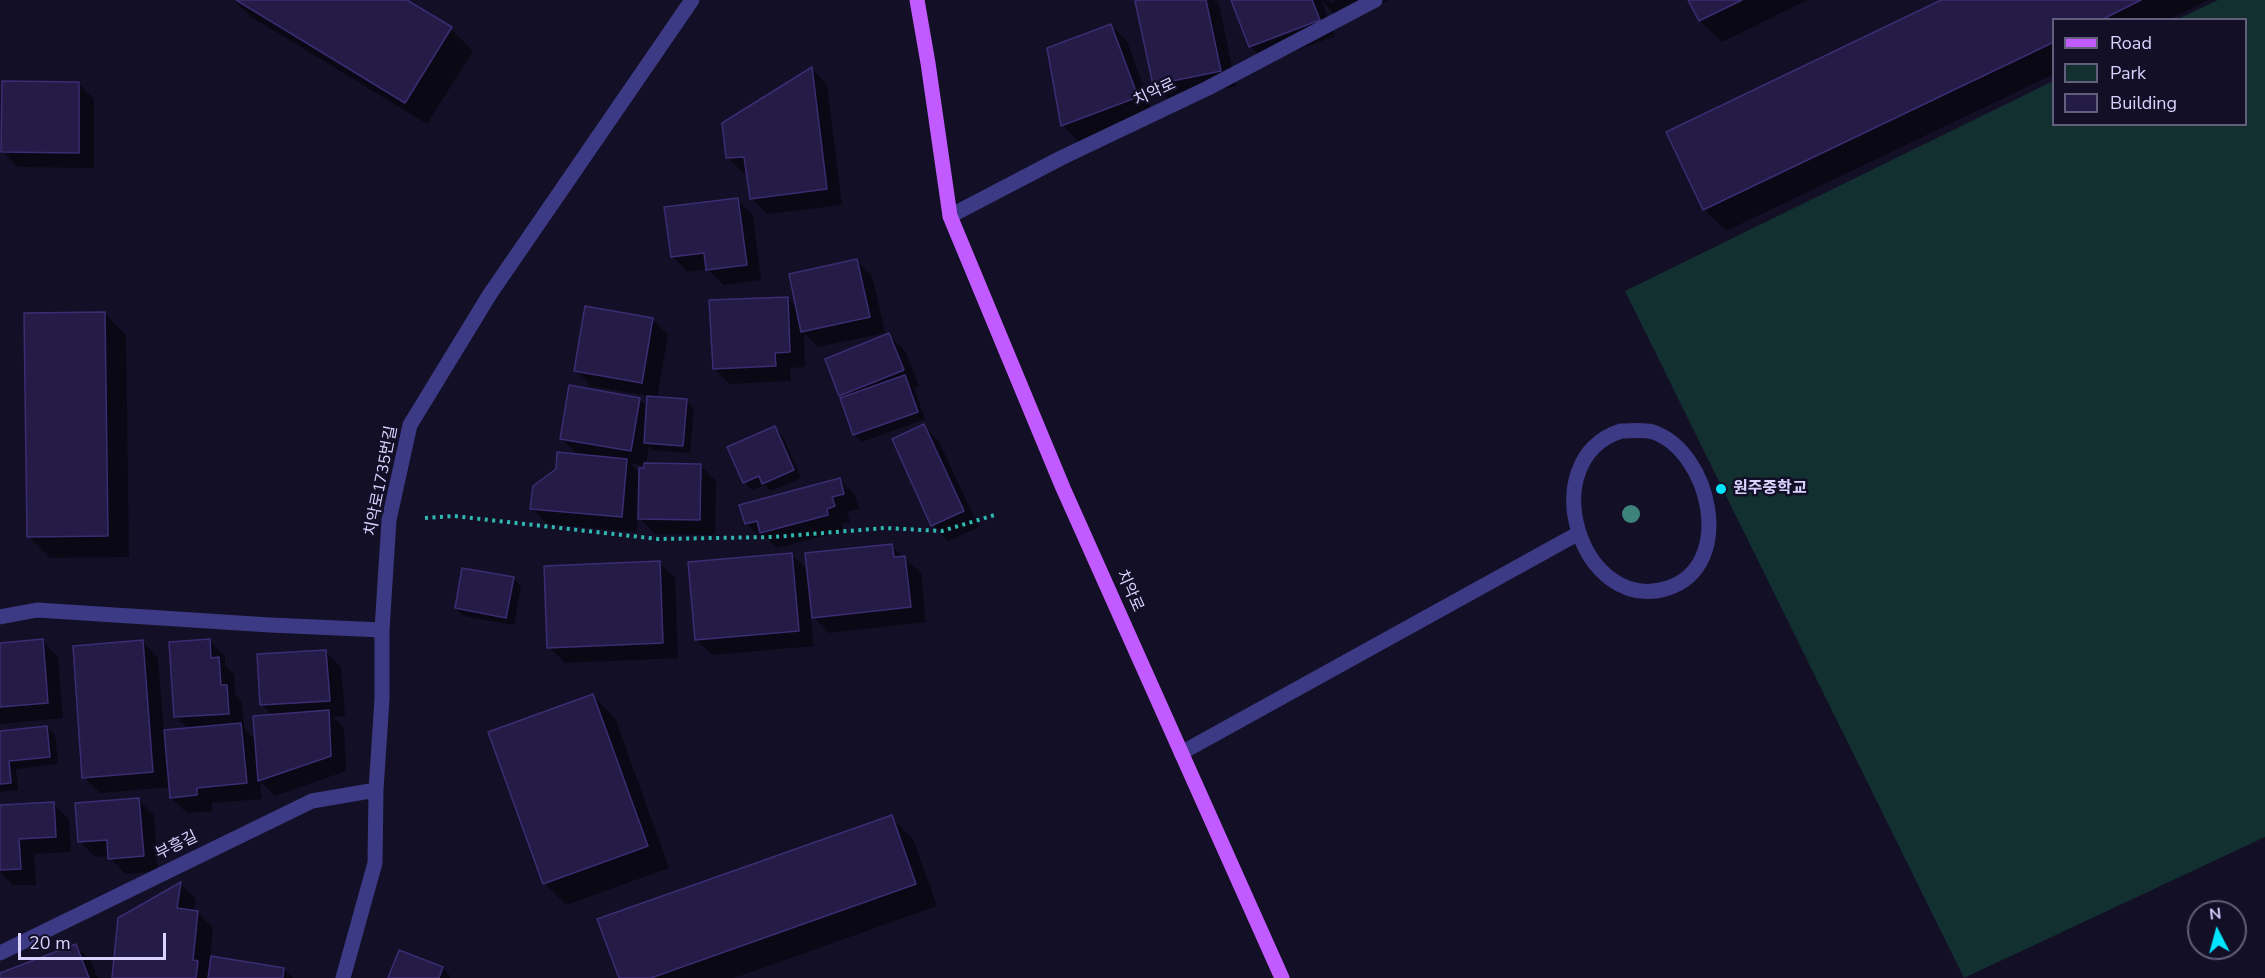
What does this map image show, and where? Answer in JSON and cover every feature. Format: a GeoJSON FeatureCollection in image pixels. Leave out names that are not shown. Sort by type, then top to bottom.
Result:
{"type":"FeatureCollection","features":[{"type":"Feature","properties":{"kind":"main road","name":"치악로"},"geometry":{"type":"LineString","coordinates":[[917,0],[950,216],[1063,488],[1282,978]]}},
{"type":"Feature","properties":{"kind":"street","name":"치악로1735번길"},"geometry":{"type":"LineString","coordinates":[[343,978],[375,863],[376,790],[382,699],[382,630],[389,520],[410,425],[490,294],[692,0]]}},
{"type":"Feature","properties":{"kind":"street","name":"치악로"},"geometry":{"type":"LineString","coordinates":[[950,216],[1061,158],[1208,88],[1376,0]]}},
{"type":"Feature","properties":{"kind":"street"},"geometry":{"type":"LineString","coordinates":[[1621,431],[1651,431],[1678,447],[1691,461],[1708,506],[1709,525],[1708,544],[1700,563],[1687,578],[1671,588],[1651,592],[1631,590],[1613,581],[1599,567],[1588,553],[1579,532],[1574,515],[1577,476],[1588,453],[1598,442],[1621,431]]}},
{"type":"Feature","properties":{"kind":"street"},"geometry":{"type":"LineString","coordinates":[[1181,753],[1579,532]]}},
{"type":"Feature","properties":{"kind":"street"},"geometry":{"type":"LineString","coordinates":[[0,617],[37,610],[382,630]]}},
{"type":"Feature","properties":{"kind":"street","name":"부흥길"},"geometry":{"type":"LineString","coordinates":[[0,953],[312,801],[376,790]]}},
{"type":"Feature","properties":{"kind":"path"},"geometry":{"type":"LineString","coordinates":[[389,520],[454,516],[658,539],[772,537],[885,528],[942,531],[998,514]]}},
{"type":"Feature","properties":{"kind":"green space"},"geometry":{"type":"Polygon","coordinates":[[[2218,0],[2265,0],[2265,837],[1964,978],[1625,291],[2052,81],[2052,126],[2247,126],[2247,18],[2180,18],[2218,0]]]}},
{"type":"Feature","properties":{"kind":"building"},"geometry":{"type":"Polygon","coordinates":[[[236,0],[407,0],[452,27],[405,103],[236,0]]]}},
{"type":"Feature","properties":{"kind":"building"},"geometry":{"type":"Polygon","coordinates":[[[1206,0],[1221,71],[1153,85],[1135,1],[1206,0]]]}},
{"type":"Feature","properties":{"kind":"building"},"geometry":{"type":"Polygon","coordinates":[[[1231,0],[1312,0],[1320,20],[1249,47],[1231,0]]]}},
{"type":"Feature","properties":{"kind":"building"},"geometry":{"type":"Polygon","coordinates":[[[1688,0],[1742,0],[1699,21],[1688,0]]]}},
{"type":"Feature","properties":{"kind":"building"},"geometry":{"type":"Polygon","coordinates":[[[1941,0],[2141,0],[2105,18],[2052,18],[2052,43],[1703,210],[1666,132],[1941,0]]]}},
{"type":"Feature","properties":{"kind":"building"},"geometry":{"type":"Polygon","coordinates":[[[1111,24],[1138,97],[1061,126],[1047,48],[1111,24]]]}},
{"type":"Feature","properties":{"kind":"building"},"geometry":{"type":"Polygon","coordinates":[[[812,67],[827,189],[750,199],[744,157],[726,158],[722,123],[812,67]]]}},
{"type":"Feature","properties":{"kind":"building"},"geometry":{"type":"Polygon","coordinates":[[[2,81],[79,82],[79,153],[1,152],[2,81]]]}},
{"type":"Feature","properties":{"kind":"building"},"geometry":{"type":"Polygon","coordinates":[[[738,198],[747,265],[706,270],[704,253],[671,257],[664,207],[738,198]]]}},
{"type":"Feature","properties":{"kind":"building"},"geometry":{"type":"Polygon","coordinates":[[[857,259],[870,317],[801,332],[789,274],[857,259]]]}},
{"type":"Feature","properties":{"kind":"building"},"geometry":{"type":"Polygon","coordinates":[[[788,297],[790,352],[775,353],[776,366],[713,369],[709,300],[788,297]]]}},
{"type":"Feature","properties":{"kind":"building"},"geometry":{"type":"Polygon","coordinates":[[[585,306],[653,318],[642,383],[574,371],[585,306]]]}},
{"type":"Feature","properties":{"kind":"building"},"geometry":{"type":"Polygon","coordinates":[[[105,312],[108,536],[27,537],[24,313],[105,312]]]}},
{"type":"Feature","properties":{"kind":"building"},"geometry":{"type":"Polygon","coordinates":[[[889,333],[904,370],[839,396],[825,359],[889,333]]]}},
{"type":"Feature","properties":{"kind":"building"},"geometry":{"type":"Polygon","coordinates":[[[905,375],[918,412],[853,435],[840,398],[905,375]]]}},
{"type":"Feature","properties":{"kind":"building"},"geometry":{"type":"Polygon","coordinates":[[[569,385],[640,398],[631,451],[560,439],[569,385]]]}},
{"type":"Feature","properties":{"kind":"building"},"geometry":{"type":"Polygon","coordinates":[[[647,396],[687,399],[683,446],[644,443],[647,396]]]}},
{"type":"Feature","properties":{"kind":"building"},"geometry":{"type":"Polygon","coordinates":[[[924,424],[964,511],[931,526],[892,439],[924,424]]]}},
{"type":"Feature","properties":{"kind":"building"},"geometry":{"type":"Polygon","coordinates":[[[775,426],[794,470],[762,484],[759,476],[743,483],[727,447],[775,426]]]}},
{"type":"Feature","properties":{"kind":"building"},"geometry":{"type":"Polygon","coordinates":[[[557,452],[627,459],[622,517],[530,509],[533,486],[556,469],[557,452]]]}},
{"type":"Feature","properties":{"kind":"building"},"geometry":{"type":"Polygon","coordinates":[[[644,463],[701,464],[700,520],[638,519],[639,468],[644,468],[644,463]]]}},
{"type":"Feature","properties":{"kind":"building"},"geometry":{"type":"Polygon","coordinates":[[[840,478],[844,494],[832,497],[835,506],[827,509],[828,515],[760,533],[757,521],[745,524],[739,505],[840,478]]]}},
{"type":"Feature","properties":{"kind":"building"},"geometry":{"type":"Polygon","coordinates":[[[892,544],[894,557],[905,556],[911,607],[812,618],[805,553],[892,544]]]}},
{"type":"Feature","properties":{"kind":"building"},"geometry":{"type":"Polygon","coordinates":[[[792,553],[799,631],[695,640],[688,562],[792,553]]]}},
{"type":"Feature","properties":{"kind":"building"},"geometry":{"type":"Polygon","coordinates":[[[660,561],[663,643],[547,648],[544,566],[660,561]]]}},
{"type":"Feature","properties":{"kind":"building"},"geometry":{"type":"Polygon","coordinates":[[[462,568],[514,577],[506,618],[455,608],[462,568]]]}},
{"type":"Feature","properties":{"kind":"building"},"geometry":{"type":"Polygon","coordinates":[[[43,639],[48,703],[0,707],[0,643],[43,639]]]}},
{"type":"Feature","properties":{"kind":"building"},"geometry":{"type":"Polygon","coordinates":[[[210,639],[211,658],[219,657],[221,685],[227,685],[229,714],[174,717],[169,642],[210,639]]]}},
{"type":"Feature","properties":{"kind":"building"},"geometry":{"type":"Polygon","coordinates":[[[143,640],[153,772],[82,778],[73,646],[143,640]]]}},
{"type":"Feature","properties":{"kind":"building"},"geometry":{"type":"Polygon","coordinates":[[[326,650],[330,701],[260,705],[257,654],[326,650]]]}},
{"type":"Feature","properties":{"kind":"building"},"geometry":{"type":"Polygon","coordinates":[[[593,694],[648,846],[543,884],[488,732],[593,694]]]}},
{"type":"Feature","properties":{"kind":"building"},"geometry":{"type":"Polygon","coordinates":[[[329,710],[331,756],[258,781],[253,716],[329,710]]]}},
{"type":"Feature","properties":{"kind":"building"},"geometry":{"type":"Polygon","coordinates":[[[241,723],[247,783],[197,788],[197,795],[170,798],[164,730],[241,723]]]}},
{"type":"Feature","properties":{"kind":"building"},"geometry":{"type":"Polygon","coordinates":[[[47,726],[50,757],[9,761],[11,783],[0,784],[0,731],[47,726]]]}},
{"type":"Feature","properties":{"kind":"building"},"geometry":{"type":"Polygon","coordinates":[[[139,798],[144,856],[108,859],[107,840],[78,842],[75,803],[139,798]]]}},
{"type":"Feature","properties":{"kind":"building"},"geometry":{"type":"Polygon","coordinates":[[[54,802],[56,837],[19,839],[21,869],[0,870],[0,805],[54,802]]]}},
{"type":"Feature","properties":{"kind":"building"},"geometry":{"type":"Polygon","coordinates":[[[892,815],[916,884],[651,978],[619,978],[597,919],[892,815]]]}},
{"type":"Feature","properties":{"kind":"building"},"geometry":{"type":"Polygon","coordinates":[[[181,882],[177,908],[198,911],[193,960],[198,961],[196,978],[112,978],[118,918],[181,882]]]}},
{"type":"Feature","properties":{"kind":"building"},"geometry":{"type":"Polygon","coordinates":[[[76,944],[89,978],[0,978],[0,973],[76,944]]]}},
{"type":"Feature","properties":{"kind":"building"},"geometry":{"type":"Polygon","coordinates":[[[399,950],[443,967],[439,978],[388,978],[399,950]]]}},
{"type":"Feature","properties":{"kind":"building"},"geometry":{"type":"Polygon","coordinates":[[[211,956],[284,968],[283,978],[208,978],[211,956]]]}},
{"type":"Feature","properties":{"kind":"place","name":"원주중학교"},"geometry":{"type":"Point","coordinates":[1721,489]}}]}
